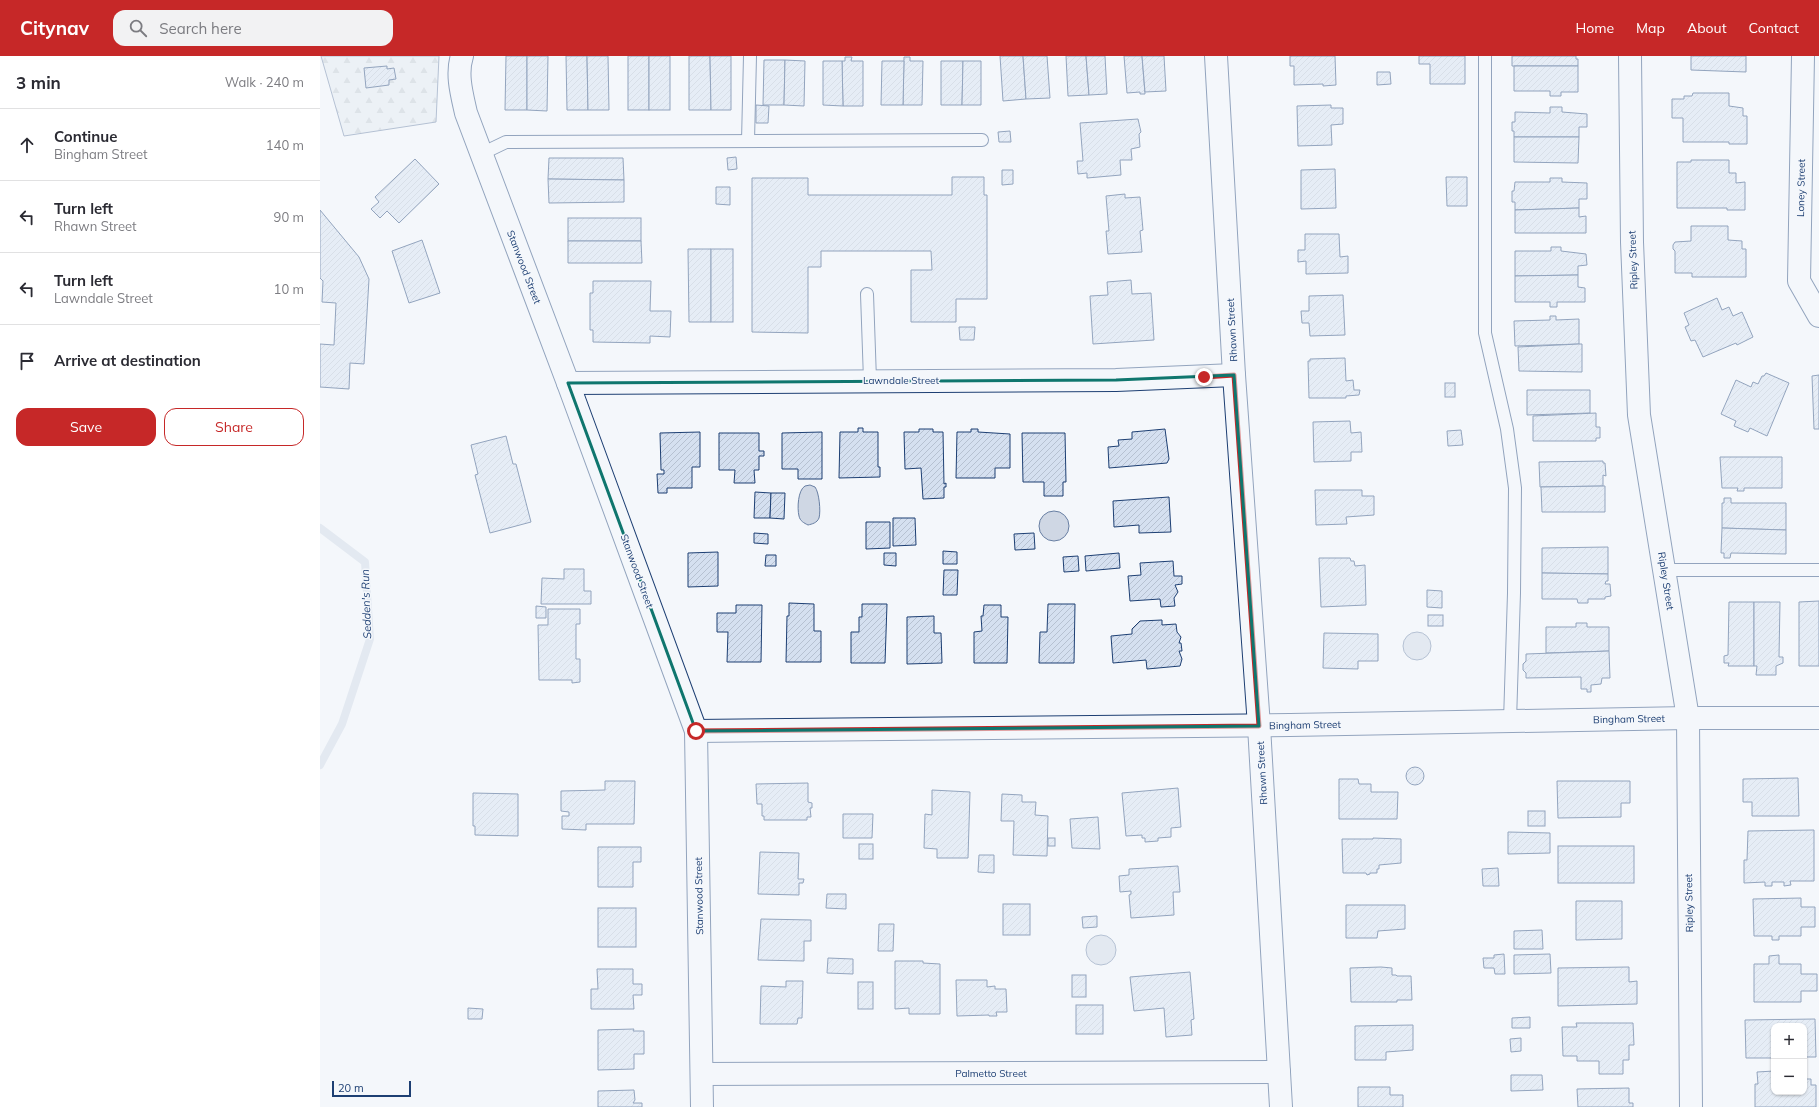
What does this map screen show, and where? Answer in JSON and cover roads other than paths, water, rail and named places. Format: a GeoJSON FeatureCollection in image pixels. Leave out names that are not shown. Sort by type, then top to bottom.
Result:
{"type":"FeatureCollection","features":[{"type":"Feature","properties":{"kind":"street","name":"Stanwood Street"},"geometry":{"type":"LineString","coordinates":[[462,56],[460,62],[460,86],[466,113],[568,383],[696,731],[702,1107]]}},
{"type":"Feature","properties":{"kind":"street","name":"Rhawn Street"},"geometry":{"type":"LineString","coordinates":[[1216,56],[1234,375],[1259,726],[1281,1107]]}},
{"type":"Feature","properties":{"kind":"street","name":"Ripley Street"},"geometry":{"type":"LineString","coordinates":[[1630,56],[1632,242],[1639,415],[1688,718],[1691,1107]]}},
{"type":"Feature","properties":{"kind":"street","name":"Loney Street"},"geometry":{"type":"LineString","coordinates":[[1804,56],[1799,281],[1819,316]]}},
{"type":"Feature","properties":{"kind":"street","name":"Lawndale Street"},"geometry":{"type":"LineString","coordinates":[[568,383],[870,380],[1116,380],[1234,375]]}},
{"type":"Feature","properties":{"kind":"street","name":"Bingham Street"},"geometry":{"type":"LineString","coordinates":[[696,731],[1259,726],[1688,718],[1819,718]]}},
{"type":"Feature","properties":{"kind":"street","name":"Palmetto Street"},"geometry":{"type":"LineString","coordinates":[[702,1074],[1279,1072]]}},
{"type":"Feature","properties":{"kind":"lane"},"geometry":{"type":"LineString","coordinates":[[748,141],[750,56]]}},
{"type":"Feature","properties":{"kind":"lane"},"geometry":{"type":"LineString","coordinates":[[1485,56],[1485,333],[1507,429],[1515,488],[1514,593],[1510,721]]}},
{"type":"Feature","properties":{"kind":"lane"},"geometry":{"type":"LineString","coordinates":[[481,154],[506,142],[982,140]]}},
{"type":"Feature","properties":{"kind":"lane"},"geometry":{"type":"LineString","coordinates":[[868,294],[870,380]]}},
{"type":"Feature","properties":{"kind":"lane"},"geometry":{"type":"LineString","coordinates":[[1665,570],[1819,570]]}},
{"type":"Feature","properties":{"kind":"waterway","name":"Sedden's Run"},"geometry":{"type":"LineString","coordinates":[[320,528],[365,562],[370,639],[342,724],[320,765]]}}]}
